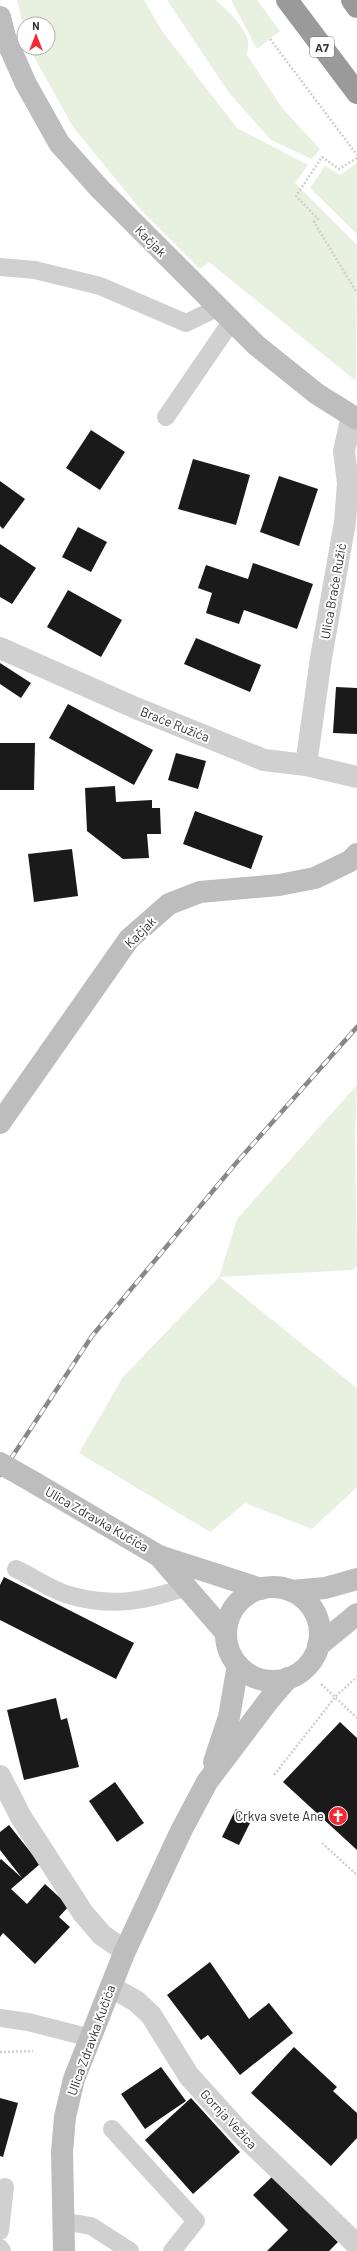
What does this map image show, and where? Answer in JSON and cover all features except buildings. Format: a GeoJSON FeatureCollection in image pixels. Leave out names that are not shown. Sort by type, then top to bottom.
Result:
{"type":"FeatureCollection","features":[{"type":"Feature","properties":{"kind":"highway","name":"A7"},"geometry":{"type":"LineString","coordinates":[[287,0],[357,93]]}},
{"type":"Feature","properties":{"kind":"highway"},"geometry":{"type":"LineString","coordinates":[[352,0],[357,7]]}},
{"type":"Feature","properties":{"kind":"main road","name":"Kačjak"},"geometry":{"type":"LineString","coordinates":[[2,33],[26,84],[59,143],[99,188],[256,346],[299,379],[355,418]]}},
{"type":"Feature","properties":{"kind":"main road","name":"Kačjak"},"geometry":{"type":"LineString","coordinates":[[0,1123],[129,939],[169,904],[200,892],[279,886],[315,878],[350,861],[357,854]]}},
{"type":"Feature","properties":{"kind":"main road","name":"Ulica Zdravka Kučića"},"geometry":{"type":"LineString","coordinates":[[0,1463],[159,1556],[262,1589]]}},
{"type":"Feature","properties":{"kind":"main road","name":"Ulica Zdravka Kučića"},"geometry":{"type":"LineString","coordinates":[[159,1556],[226,1633]]}},
{"type":"Feature","properties":{"kind":"main road","name":"Ulica Zdravka Kučića"},"geometry":{"type":"LineString","coordinates":[[288,1678],[274,1681],[258,1679],[245,1672],[238,1665],[228,1648],[226,1633],[229,1618],[236,1605],[248,1594],[262,1589],[277,1587],[292,1591],[325,1588],[357,1579]]}},
{"type":"Feature","properties":{"kind":"main road","name":"Ulica Zdravka Kučića"},"geometry":{"type":"LineString","coordinates":[[292,1591],[308,1603],[318,1620],[320,1633],[318,1646]]}},
{"type":"Feature","properties":{"kind":"main road","name":"Ulica Zdravka Kučića"},"geometry":{"type":"LineString","coordinates":[[64,2251],[62,2221],[62,2152],[65,2117],[74,2079],[111,1987],[124,1950],[181,1831],[207,1782],[269,1700],[288,1678],[307,1665],[318,1646],[357,1614]]}},
{"type":"Feature","properties":{"kind":"main road","name":"Ulica Zdravka Kučića"},"geometry":{"type":"LineString","coordinates":[[207,1782],[229,1717],[238,1665]]}},
{"type":"Feature","properties":{"kind":"street","name":"Ulica Braće Ružić"},"geometry":{"type":"LineString","coordinates":[[306,765],[321,658],[345,522],[348,483],[344,451],[355,418]]}},
{"type":"Feature","properties":{"kind":"street","name":"Braće Ružića"},"geometry":{"type":"LineString","coordinates":[[0,648],[138,709],[264,760],[306,765],[357,777]]}},
{"type":"Feature","properties":{"kind":"street"},"geometry":{"type":"LineString","coordinates":[[0,1776],[21,1817],[82,1913],[102,1935],[124,1950]]}},
{"type":"Feature","properties":{"kind":"street","name":"Gornja Vežica"},"geometry":{"type":"LineString","coordinates":[[111,1987],[136,2001],[151,2015],[189,2076],[237,2129],[357,2245]]}},
{"type":"Feature","properties":{"kind":"lane"},"geometry":{"type":"LineString","coordinates":[[0,267],[35,270],[100,286],[186,323],[224,315]]}},
{"type":"Feature","properties":{"kind":"lane"},"geometry":{"type":"LineString","coordinates":[[166,417],[224,315]]}},
{"type":"Feature","properties":{"kind":"lane"},"geometry":{"type":"LineString","coordinates":[[16,1569],[68,1595],[115,1604],[156,1597],[187,1587]]}},
{"type":"Feature","properties":{"kind":"lane"},"geometry":{"type":"LineString","coordinates":[[0,2018],[34,2023],[91,2038]]}},
{"type":"Feature","properties":{"kind":"lane"},"geometry":{"type":"LineString","coordinates":[[112,2129],[196,2221],[172,2251]]}},
{"type":"Feature","properties":{"kind":"lane"},"geometry":{"type":"LineString","coordinates":[[0,2231],[5,2187]]}},
{"type":"Feature","properties":{"kind":"lane"},"geometry":{"type":"LineString","coordinates":[[62,2221],[91,2226],[130,2251]]}},
{"type":"Feature","properties":{"kind":"path"},"geometry":{"type":"LineString","coordinates":[[270,40],[357,155]]}},
{"type":"Feature","properties":{"kind":"path"},"geometry":{"type":"LineString","coordinates":[[357,158],[339,169],[322,157],[296,196],[318,219],[314,222],[357,293]]}},
{"type":"Feature","properties":{"kind":"path"},"geometry":{"type":"LineString","coordinates":[[274,1775],[336,1696],[357,1677]]}},
{"type":"Feature","properties":{"kind":"path"},"geometry":{"type":"LineString","coordinates":[[321,1684],[336,1696],[357,1718]]}},
{"type":"Feature","properties":{"kind":"path"},"geometry":{"type":"LineString","coordinates":[[322,1843],[357,1875]]}},
{"type":"Feature","properties":{"kind":"path"},"geometry":{"type":"LineString","coordinates":[[0,2052],[26,2051]]}},
{"type":"Feature","properties":{"kind":"green space"},"geometry":{"type":"Polygon","coordinates":[[[17,0],[144,0],[162,31],[237,128],[308,165],[295,183],[357,245],[356,381],[209,262],[200,269],[140,209],[73,127],[33,56],[56,56],[56,16],[21,16],[17,0]]]}},
{"type":"Feature","properties":{"kind":"green space"},"geometry":{"type":"Polygon","coordinates":[[[167,0],[216,0],[235,19],[247,36],[247,55],[283,109],[320,149],[312,159],[271,140],[229,93],[167,0]]]}},
{"type":"Feature","properties":{"kind":"green space"},"geometry":{"type":"Polygon","coordinates":[[[231,0],[257,0],[280,31],[257,49],[231,0]]]}},
{"type":"Feature","properties":{"kind":"green space"},"geometry":{"type":"Polygon","coordinates":[[[357,163],[357,234],[310,188],[325,166],[340,175],[357,163]]]}},
{"type":"Feature","properties":{"kind":"green space"},"geometry":{"type":"Polygon","coordinates":[[[357,1085],[355,1136],[357,1266],[352,1270],[219,1277],[237,1219],[357,1085]]]}},
{"type":"Feature","properties":{"kind":"green space"},"geometry":{"type":"Polygon","coordinates":[[[219,1277],[357,1388],[357,1487],[312,1529],[245,1503],[210,1532],[79,1453],[123,1377],[219,1277]]]}},
{"type":"Feature","properties":{"kind":"railway"},"geometry":{"type":"LineString","coordinates":[[0,1475],[92,1336],[237,1162],[357,1027]]}},
{"type":"Feature","properties":{"kind":"place","name":"Crkva svete Ane"},"geometry":{"type":"Point","coordinates":[338,1816]}}]}
